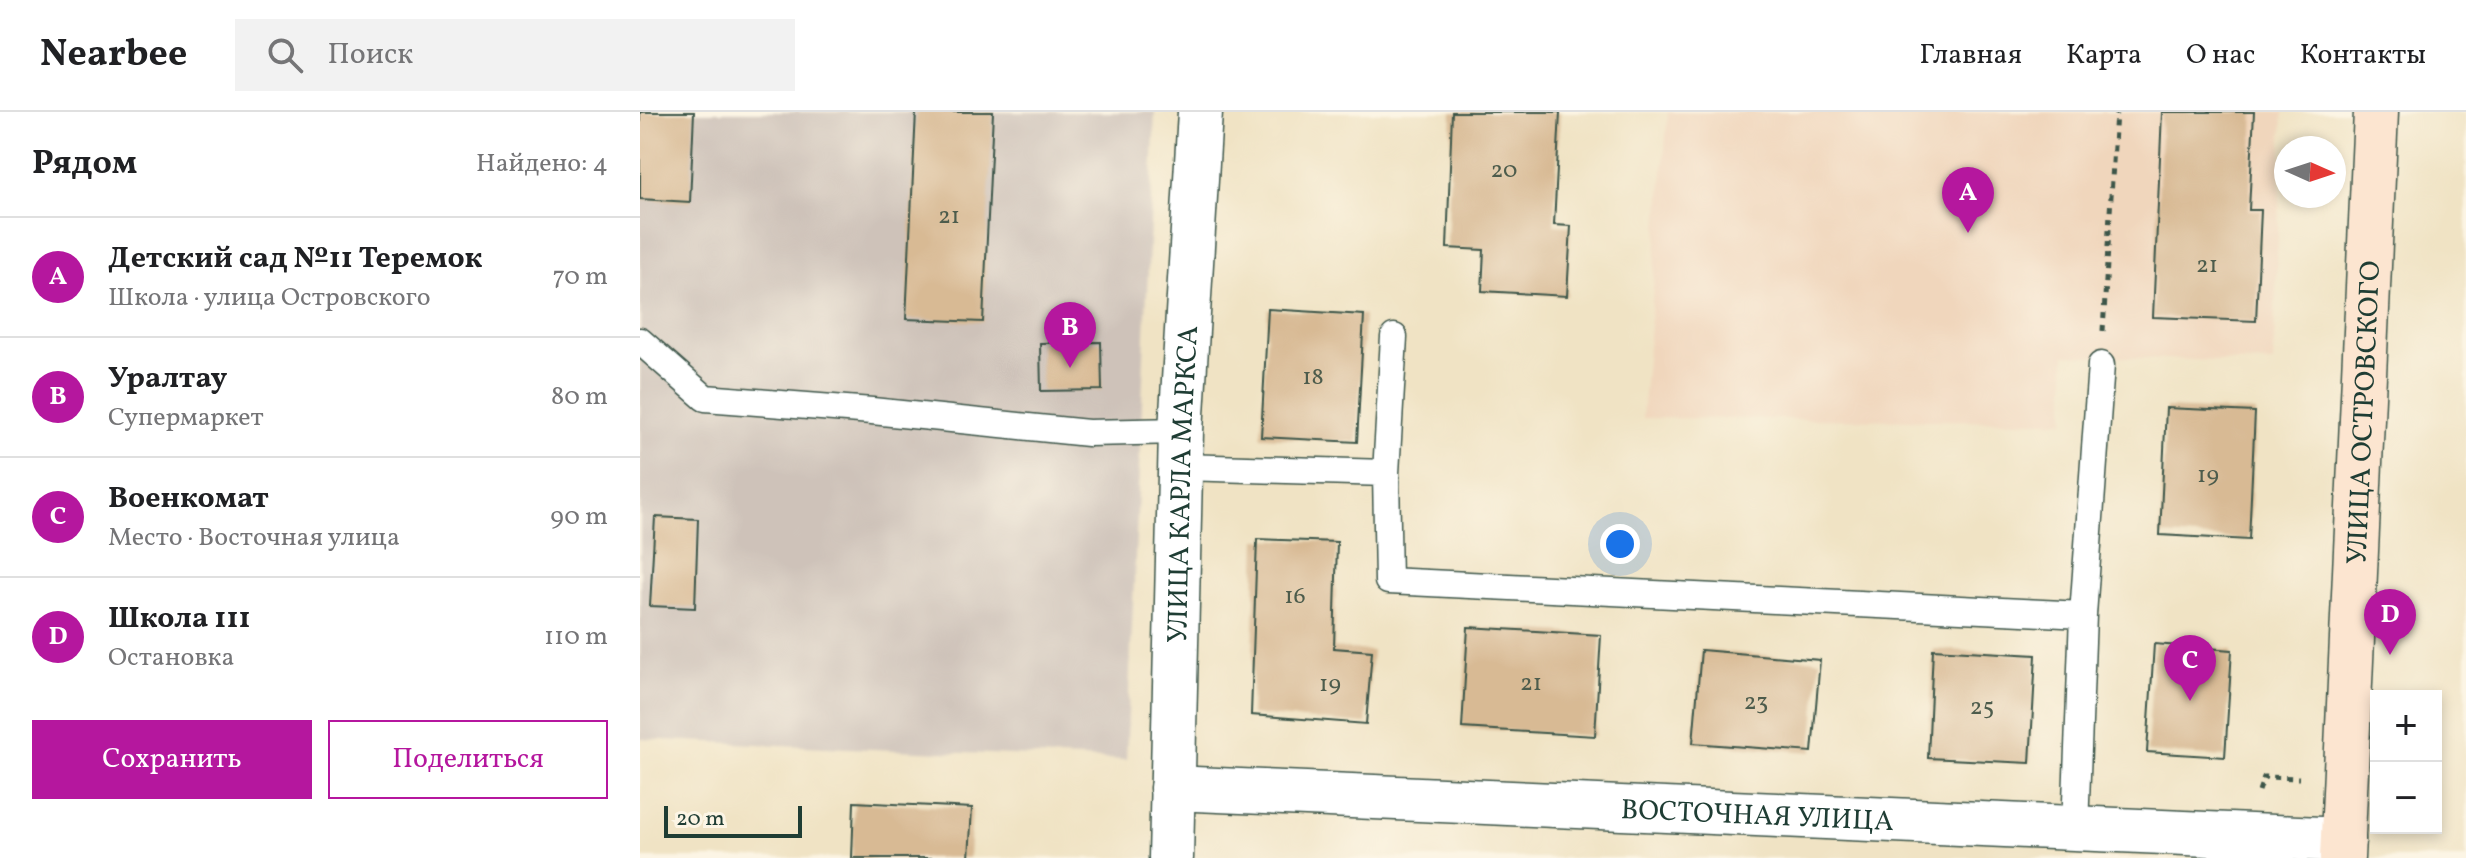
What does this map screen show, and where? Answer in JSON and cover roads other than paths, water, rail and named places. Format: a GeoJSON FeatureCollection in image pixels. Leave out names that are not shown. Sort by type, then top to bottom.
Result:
{"type":"FeatureCollection","features":[{"type":"Feature","properties":{"kind":"street","name":"УЛИЦА КАРЛА МАРКСА"},"geometry":{"type":"LineString","coordinates":[[1171,858],[1181,449],[1200,112]]}},
{"type":"Feature","properties":{"kind":"street","name":"УЛИЦА ОСТРОВСКОГО"},"geometry":{"type":"LineString","coordinates":[[2343,849],[2376,112]]}},
{"type":"Feature","properties":{"kind":"street","name":"ВОСТОЧНАЯ УЛИЦА"},"geometry":{"type":"LineString","coordinates":[[1172,788],[2075,828],[2343,849]]}},
{"type":"Feature","properties":{"kind":"lane"},"geometry":{"type":"LineString","coordinates":[[1394,337],[1386,473],[1388,581],[2083,615]]}},
{"type":"Feature","properties":{"kind":"lane"},"geometry":{"type":"LineString","coordinates":[[640,341],[705,398],[1088,433],[1181,449],[1386,473]]}},
{"type":"Feature","properties":{"kind":"lane"},"geometry":{"type":"LineString","coordinates":[[2075,828],[2083,615],[2101,365]]}},
{"type":"Feature","properties":{"kind":"place","name":"Детский сад №11 Теремок"},"geometry":{"type":"Point","coordinates":[1968,233]}},
{"type":"Feature","properties":{"kind":"place","name":"Уралтау"},"geometry":{"type":"Point","coordinates":[1070,368]}},
{"type":"Feature","properties":{"kind":"place","name":"Школа 111"},"geometry":{"type":"Point","coordinates":[2390,655]}},
{"type":"Feature","properties":{"kind":"place","name":"Военкомат"},"geometry":{"type":"Point","coordinates":[2190,701]}}]}
